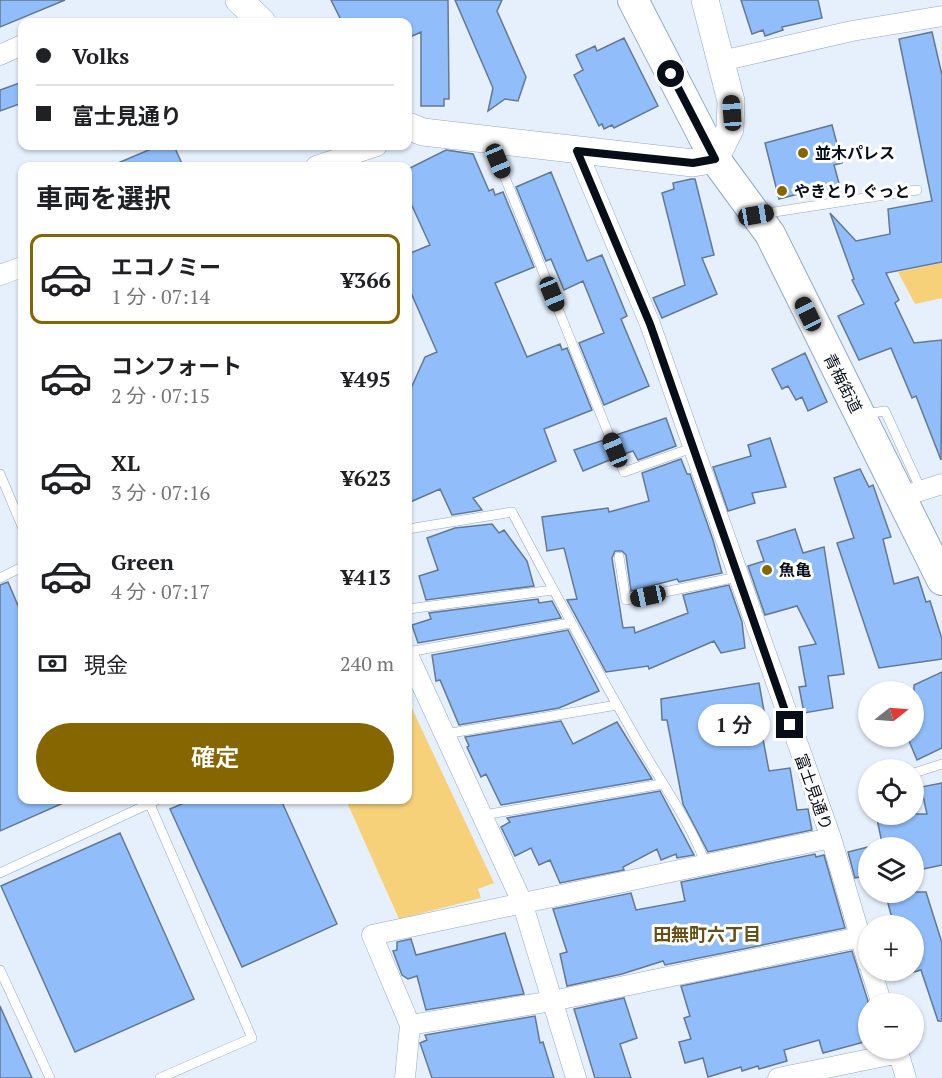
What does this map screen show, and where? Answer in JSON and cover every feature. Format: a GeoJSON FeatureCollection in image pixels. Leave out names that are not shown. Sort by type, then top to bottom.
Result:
{"type":"FeatureCollection","features":[{"type":"Feature","properties":{"kind":"main road"},"geometry":{"type":"LineString","coordinates":[[239,0],[258,18]]}},
{"type":"Feature","properties":{"kind":"main road","name":"青梅街道"},"geometry":{"type":"LineString","coordinates":[[633,0],[715,159],[770,234],[859,416],[911,494],[942,580]]}},
{"type":"Feature","properties":{"kind":"main road"},"geometry":{"type":"LineString","coordinates":[[413,132],[489,138],[577,151],[693,163],[715,159],[730,129],[732,113],[705,0]]}},
{"type":"Feature","properties":{"kind":"street"},"geometry":{"type":"LineString","coordinates":[[721,61],[852,31],[942,16]]}},
{"type":"Feature","properties":{"kind":"street"},"geometry":{"type":"LineString","coordinates":[[0,55],[18,47]]}},
{"type":"Feature","properties":{"kind":"street"},"geometry":{"type":"LineString","coordinates":[[328,162],[365,150]]}},
{"type":"Feature","properties":{"kind":"street","name":"富士見通り"},"geometry":{"type":"LineString","coordinates":[[577,151],[650,324],[737,577],[831,838],[858,930]]}},
{"type":"Feature","properties":{"kind":"street"},"geometry":{"type":"LineString","coordinates":[[0,275],[18,268]]}},
{"type":"Feature","properties":{"kind":"street"},"geometry":{"type":"LineString","coordinates":[[911,494],[942,484]]}},
{"type":"Feature","properties":{"kind":"street"},"geometry":{"type":"LineString","coordinates":[[412,663],[484,815],[522,902],[576,1078]]}},
{"type":"Feature","properties":{"kind":"street"},"geometry":{"type":"LineString","coordinates":[[405,1078],[410,1025],[372,935],[705,862],[831,838]]}},
{"type":"Feature","properties":{"kind":"street"},"geometry":{"type":"LineString","coordinates":[[410,1025],[552,1001],[858,937]]}},
{"type":"Feature","properties":{"kind":"street"},"geometry":{"type":"LineString","coordinates":[[778,1078],[862,1059]]}},
{"type":"Feature","properties":{"kind":"street"},"geometry":{"type":"LineString","coordinates":[[900,1059],[906,1078]]}},
{"type":"Feature","properties":{"kind":"lane"},"geometry":{"type":"LineString","coordinates":[[489,138],[624,472],[692,448]]}},
{"type":"Feature","properties":{"kind":"lane"},"geometry":{"type":"LineString","coordinates":[[756,215],[917,190]]}},
{"type":"Feature","properties":{"kind":"lane"},"geometry":{"type":"LineString","coordinates":[[0,474],[18,517]]}},
{"type":"Feature","properties":{"kind":"lane"},"geometry":{"type":"LineString","coordinates":[[412,528],[512,512],[570,623],[662,784],[693,831],[705,862]]}},
{"type":"Feature","properties":{"kind":"lane"},"geometry":{"type":"LineString","coordinates":[[619,557],[626,600],[737,577]]}},
{"type":"Feature","properties":{"kind":"lane"},"geometry":{"type":"LineString","coordinates":[[0,578],[18,569]]}},
{"type":"Feature","properties":{"kind":"lane"},"geometry":{"type":"LineString","coordinates":[[412,608],[553,590]]}},
{"type":"Feature","properties":{"kind":"lane"},"geometry":{"type":"LineString","coordinates":[[412,653],[570,623]]}},
{"type":"Feature","properties":{"kind":"lane"},"geometry":{"type":"LineString","coordinates":[[445,734],[617,705]]}},
{"type":"Feature","properties":{"kind":"lane"},"geometry":{"type":"LineString","coordinates":[[924,770],[942,764]]}},
{"type":"Feature","properties":{"kind":"lane"},"geometry":{"type":"LineString","coordinates":[[484,815],[662,784]]}},
{"type":"Feature","properties":{"kind":"lane"},"geometry":{"type":"LineString","coordinates":[[0,873],[146,804]]}},
{"type":"Feature","properties":{"kind":"lane"},"geometry":{"type":"LineString","coordinates":[[153,804],[252,1038],[160,1078]]}},
{"type":"Feature","properties":{"kind":"lane"},"geometry":{"type":"LineString","coordinates":[[0,970],[50,1078]]}},
{"type":"Feature","properties":{"kind":"shaded area"},"geometry":{"type":"Polygon","coordinates":[[[942,263],[942,298],[915,304],[898,272],[942,263]]]}},
{"type":"Feature","properties":{"kind":"shaded area"},"geometry":{"type":"Polygon","coordinates":[[[412,709],[494,883],[478,889],[481,898],[399,919],[348,804],[412,804],[412,709]]]}},
{"type":"Feature","properties":{"kind":"building"},"geometry":{"type":"Polygon","coordinates":[[[0,0],[65,0],[18,18],[0,27],[0,0]]]}},
{"type":"Feature","properties":{"kind":"building"},"geometry":{"type":"Polygon","coordinates":[[[331,0],[448,0],[449,99],[444,99],[444,106],[421,106],[421,32],[412,36],[412,18],[340,18],[331,0]]]}},
{"type":"Feature","properties":{"kind":"building"},"geometry":{"type":"Polygon","coordinates":[[[455,0],[502,0],[497,11],[526,77],[518,101],[505,99],[488,111],[493,88],[455,0]]]}},
{"type":"Feature","properties":{"kind":"building"},"geometry":{"type":"Polygon","coordinates":[[[741,0],[818,0],[822,18],[782,27],[783,30],[765,36],[763,30],[752,34],[741,0]]]}},
{"type":"Feature","properties":{"kind":"building"},"geometry":{"type":"Polygon","coordinates":[[[932,32],[942,75],[942,262],[886,273],[899,300],[895,303],[914,343],[942,340],[941,460],[916,396],[912,398],[891,348],[859,360],[838,316],[864,304],[852,280],[854,279],[830,213],[856,241],[890,234],[888,209],[932,201],[899,39],[932,32]]]}},
{"type":"Feature","properties":{"kind":"building"},"geometry":{"type":"Polygon","coordinates":[[[624,38],[658,106],[614,128],[612,125],[604,129],[602,124],[599,126],[574,75],[583,70],[576,55],[595,46],[597,51],[624,38]]]}},
{"type":"Feature","properties":{"kind":"building"},"geometry":{"type":"Polygon","coordinates":[[[18,83],[18,104],[0,111],[0,90],[18,83]]]}},
{"type":"Feature","properties":{"kind":"building","name":"並木パレス"},"geometry":{"type":"Polygon","coordinates":[[[832,125],[842,163],[834,165],[840,187],[822,192],[821,188],[779,199],[765,143],[832,125]]]}},
{"type":"Feature","properties":{"kind":"building"},"geometry":{"type":"Polygon","coordinates":[[[149,150],[176,150],[181,162],[120,162],[149,150]]]}},
{"type":"Feature","properties":{"kind":"building"},"geometry":{"type":"Polygon","coordinates":[[[446,150],[473,154],[489,191],[493,189],[495,195],[503,192],[534,267],[495,283],[527,357],[560,344],[562,350],[567,348],[592,410],[544,429],[556,461],[473,498],[482,510],[452,515],[440,489],[412,501],[412,386],[425,357],[437,352],[412,295],[412,252],[430,245],[412,206],[412,167],[446,150]]]}},
{"type":"Feature","properties":{"kind":"building"},"geometry":{"type":"Polygon","coordinates":[[[551,172],[587,261],[602,255],[627,316],[621,319],[649,386],[604,405],[579,343],[604,333],[583,281],[564,290],[551,259],[546,261],[516,187],[551,172]]]}},
{"type":"Feature","properties":{"kind":"building"},"geometry":{"type":"Polygon","coordinates":[[[695,179],[714,255],[702,258],[717,294],[662,318],[653,298],[685,285],[662,193],[674,189],[673,183],[695,179]]]}},
{"type":"Feature","properties":{"kind":"building"},"geometry":{"type":"Polygon","coordinates":[[[805,353],[827,402],[808,411],[802,397],[796,400],[788,386],[782,389],[772,369],[805,353]]]}},
{"type":"Feature","properties":{"kind":"building"},"geometry":{"type":"Polygon","coordinates":[[[666,418],[676,446],[638,460],[633,451],[624,454],[616,435],[666,418]]]}},
{"type":"Feature","properties":{"kind":"building"},"geometry":{"type":"Polygon","coordinates":[[[770,438],[786,487],[752,493],[755,503],[728,511],[713,467],[751,456],[748,445],[770,438]]]}},
{"type":"Feature","properties":{"kind":"building"},"geometry":{"type":"Polygon","coordinates":[[[604,440],[612,459],[583,471],[574,450],[604,440]]]}},
{"type":"Feature","properties":{"kind":"building"},"geometry":{"type":"Polygon","coordinates":[[[681,459],[687,474],[690,474],[722,573],[679,582],[677,579],[631,591],[626,555],[622,551],[615,551],[612,558],[623,628],[634,627],[635,633],[688,613],[683,595],[729,585],[742,622],[745,648],[721,653],[714,641],[649,669],[648,666],[606,672],[567,600],[577,599],[564,548],[547,551],[542,517],[608,508],[609,512],[649,501],[642,473],[681,459]]]}},
{"type":"Feature","properties":{"kind":"building"},"geometry":{"type":"Polygon","coordinates":[[[860,469],[869,487],[873,485],[891,537],[883,539],[894,584],[918,577],[926,602],[930,601],[942,639],[942,659],[879,668],[837,543],[854,538],[834,478],[860,469]]]}},
{"type":"Feature","properties":{"kind":"building"},"geometry":{"type":"Polygon","coordinates":[[[492,524],[499,533],[504,530],[527,561],[534,586],[426,600],[419,576],[438,570],[427,538],[455,528],[492,524]]]}},
{"type":"Feature","properties":{"kind":"building"},"geometry":{"type":"Polygon","coordinates":[[[795,529],[803,553],[824,547],[844,674],[828,676],[833,708],[804,713],[799,687],[806,686],[799,647],[816,644],[797,606],[765,615],[748,566],[764,561],[757,541],[795,529]]]}},
{"type":"Feature","properties":{"kind":"building"},"geometry":{"type":"Polygon","coordinates":[[[8,582],[18,606],[18,804],[61,804],[0,831],[0,585],[8,582]]]}},
{"type":"Feature","properties":{"kind":"building"},"geometry":{"type":"Polygon","coordinates":[[[538,599],[539,603],[552,601],[561,618],[418,643],[412,625],[431,619],[429,613],[538,599]]]}},
{"type":"Feature","properties":{"kind":"building"},"geometry":{"type":"Polygon","coordinates":[[[568,630],[599,691],[559,708],[459,725],[440,680],[436,681],[432,655],[568,630]]]}},
{"type":"Feature","properties":{"kind":"building"},"geometry":{"type":"Polygon","coordinates":[[[942,672],[942,748],[917,759],[912,747],[924,747],[923,681],[942,672]]]}},
{"type":"Feature","properties":{"kind":"building"},"geometry":{"type":"Polygon","coordinates":[[[759,683],[766,722],[760,723],[769,771],[790,768],[797,810],[808,809],[812,830],[708,852],[683,804],[667,720],[662,720],[661,699],[759,683]]]}},
{"type":"Feature","properties":{"kind":"building"},"geometry":{"type":"Polygon","coordinates":[[[561,721],[573,744],[617,722],[652,779],[501,805],[486,774],[481,777],[467,747],[469,746],[465,737],[561,721]]]}},
{"type":"Feature","properties":{"kind":"building"},"geometry":{"type":"Polygon","coordinates":[[[942,783],[942,865],[924,869],[924,837],[881,837],[878,825],[924,825],[924,814],[927,814],[924,786],[942,783]]]}},
{"type":"Feature","properties":{"kind":"building"},"geometry":{"type":"Polygon","coordinates":[[[660,791],[694,855],[677,858],[676,854],[661,860],[657,849],[623,867],[624,870],[560,883],[550,860],[539,865],[531,848],[515,856],[501,827],[510,822],[507,818],[660,791]]]}},
{"type":"Feature","properties":{"kind":"building"},"geometry":{"type":"Polygon","coordinates":[[[182,804],[283,804],[337,924],[242,967],[170,809],[182,804]]]}},
{"type":"Feature","properties":{"kind":"building"},"geometry":{"type":"Polygon","coordinates":[[[120,833],[194,999],[75,1052],[1,886],[120,833]]]}},
{"type":"Feature","properties":{"kind":"building"},"geometry":{"type":"Polygon","coordinates":[[[858,850],[858,877],[855,878],[848,852],[858,850]]]}},
{"type":"Feature","properties":{"kind":"building"},"geometry":{"type":"Polygon","coordinates":[[[815,854],[816,857],[824,855],[845,928],[665,965],[663,961],[622,974],[567,986],[560,954],[567,952],[553,909],[631,893],[636,910],[685,901],[681,882],[815,854]]]}},
{"type":"Feature","properties":{"kind":"building"},"geometry":{"type":"Polygon","coordinates":[[[924,892],[926,892],[942,943],[942,1021],[938,1021],[924,979],[924,915],[891,915],[888,903],[924,903],[924,892]]]}},
{"type":"Feature","properties":{"kind":"building"},"geometry":{"type":"Polygon","coordinates":[[[505,933],[524,994],[426,1010],[417,976],[408,979],[402,975],[393,951],[397,950],[397,942],[411,939],[416,955],[505,933]]]}},
{"type":"Feature","properties":{"kind":"building"},"geometry":{"type":"Polygon","coordinates":[[[852,951],[858,970],[858,981],[862,981],[865,993],[858,993],[858,1044],[823,1053],[819,1040],[784,1050],[787,1061],[759,1069],[758,1066],[742,1071],[741,1067],[708,1077],[703,1058],[685,1063],[679,1042],[691,1039],[684,1018],[690,1016],[681,986],[852,951]]]}},
{"type":"Feature","properties":{"kind":"building"},"geometry":{"type":"Polygon","coordinates":[[[624,998],[637,1038],[620,1044],[631,1078],[595,1078],[574,1009],[624,998]]]}},
{"type":"Feature","properties":{"kind":"building"},"geometry":{"type":"Polygon","coordinates":[[[0,1006],[32,1078],[0,1078],[0,1006]]]}},
{"type":"Feature","properties":{"kind":"building"},"geometry":{"type":"Polygon","coordinates":[[[535,1016],[540,1043],[543,1042],[554,1078],[432,1078],[420,1043],[427,1040],[425,1035],[535,1016]]]}},
{"type":"Feature","properties":{"kind":"place","name":"並木パレス"},"geometry":{"type":"Point","coordinates":[803,153]}},
{"type":"Feature","properties":{"kind":"place","name":"やきとり ぐっと"},"geometry":{"type":"Point","coordinates":[782,191]}},
{"type":"Feature","properties":{"kind":"place","name":"魚亀"},"geometry":{"type":"Point","coordinates":[767,570]}},
{"type":"Feature","properties":{"kind":"district","name":"田無町六丁目"},"geometry":{"type":"Point","coordinates":[707,935]}},
{"type":"Feature","properties":{"kind":"route"},"geometry":{"type":"LineString","coordinates":[[671,74],[715,159],[693,163],[577,151],[650,324],[790,725]]}}]}
